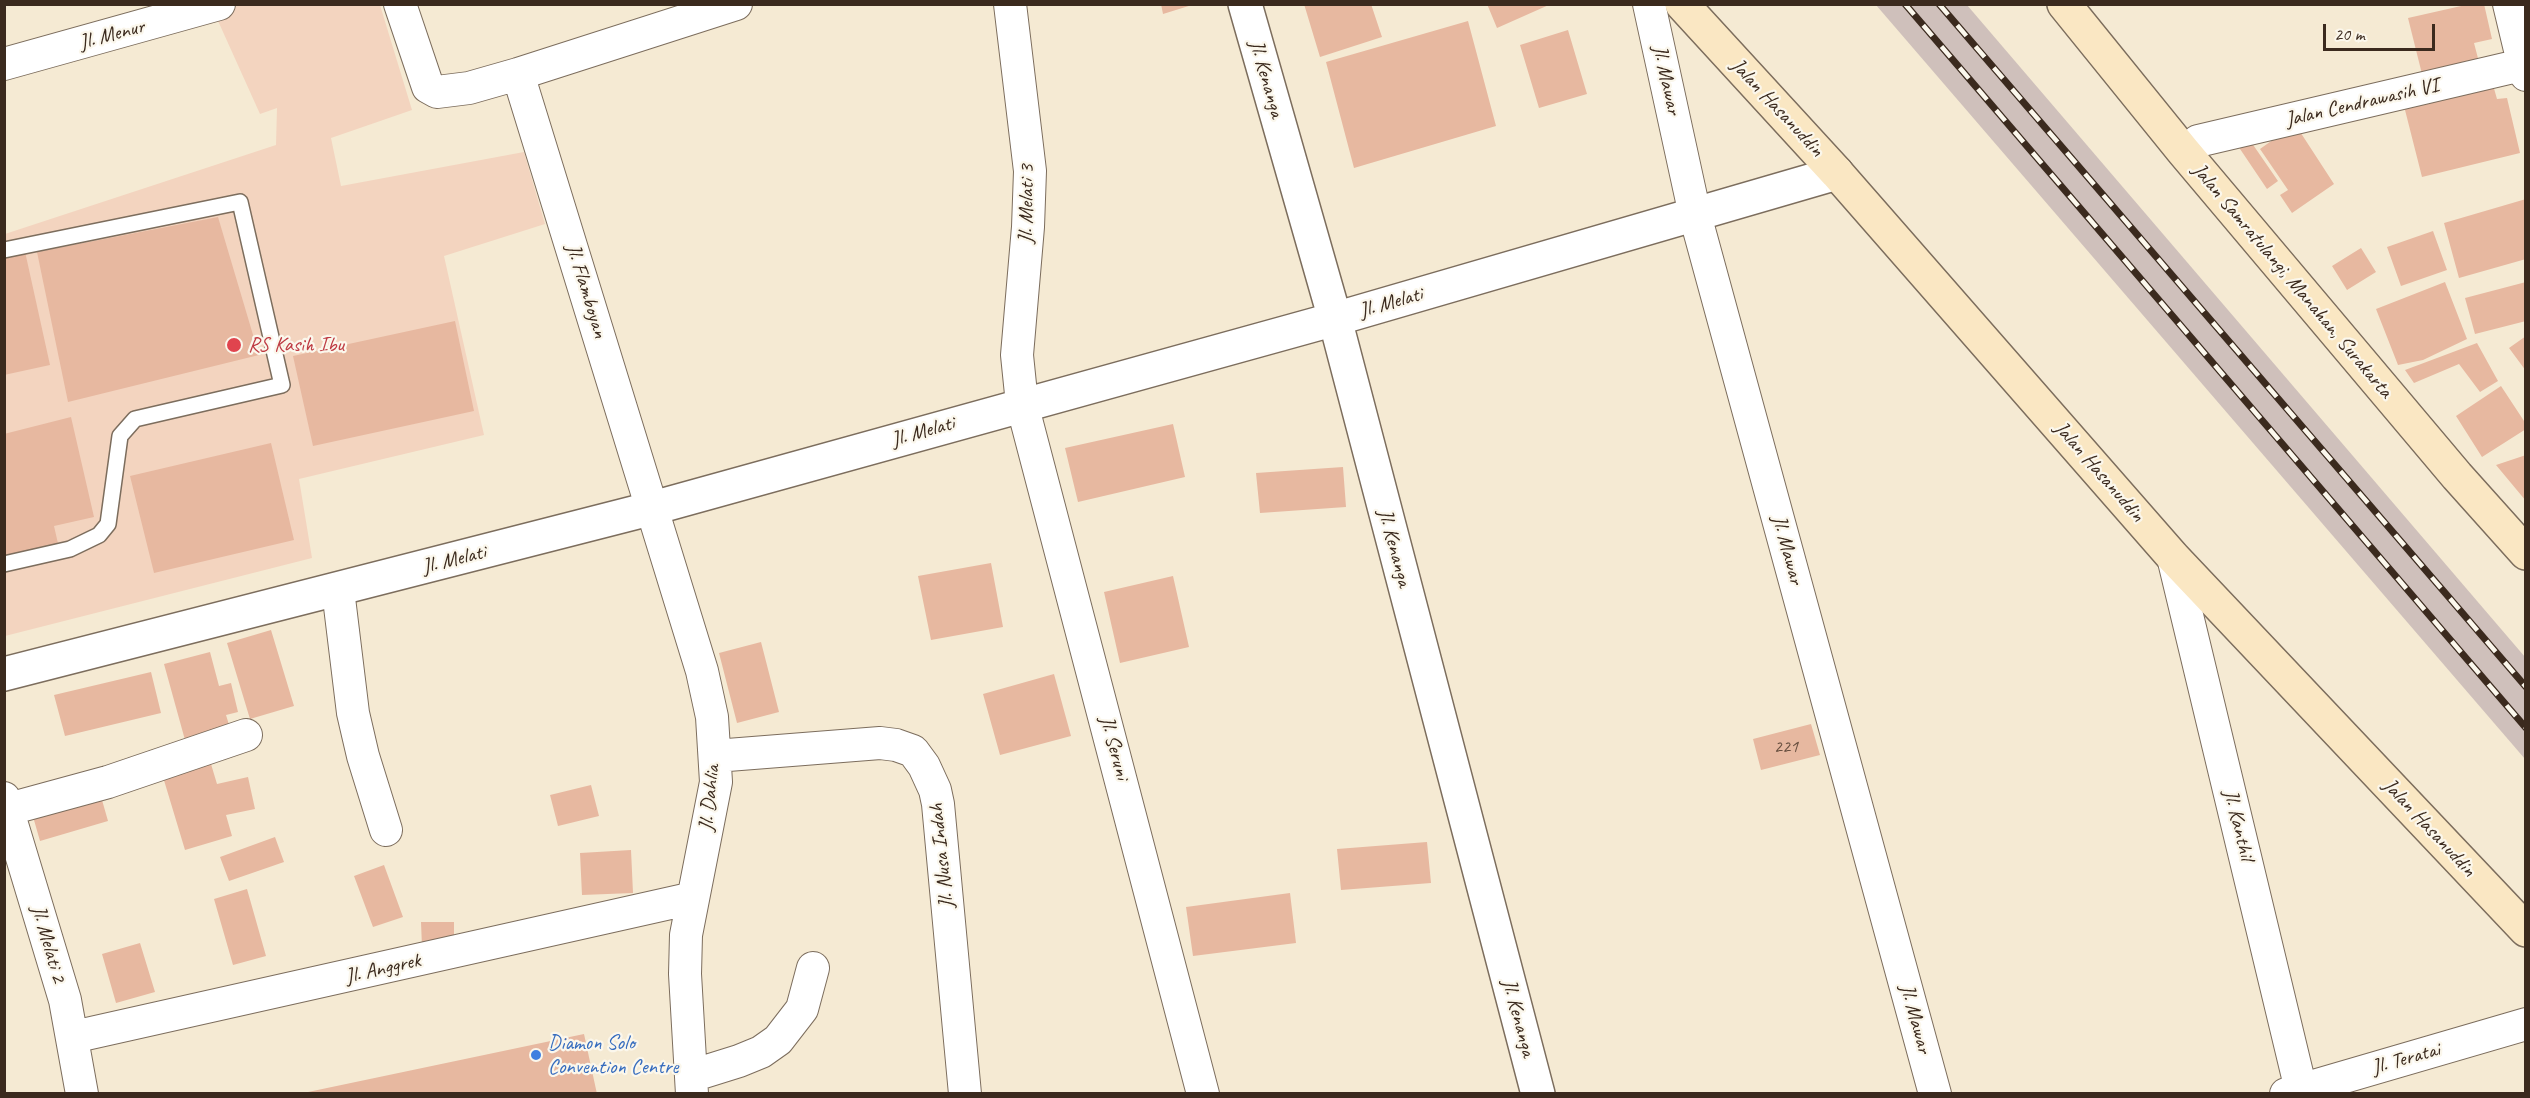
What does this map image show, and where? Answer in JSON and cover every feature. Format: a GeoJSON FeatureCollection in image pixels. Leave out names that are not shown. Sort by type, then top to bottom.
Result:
{"type":"FeatureCollection","features":[{"type":"Feature","properties":{"kind":"main road","name":"Jalan Hasanuddin"},"geometry":{"type":"LineString","coordinates":[[1682,4],[1837,173],[2174,557],[2526,930]]}},
{"type":"Feature","properties":{"kind":"main road","name":"Jalan Samratulangi, Manahan, Surakarta"},"geometry":{"type":"LineString","coordinates":[[2064,4],[2183,151],[2457,476],[2526,553]]}},
{"type":"Feature","properties":{"kind":"street","name":"Jl. Menur"},"geometry":{"type":"LineString","coordinates":[[4,64],[152,14],[219,4]]}},
{"type":"Feature","properties":{"kind":"street"},"geometry":{"type":"LineString","coordinates":[[400,4],[428,87],[437,92],[469,88],[518,74],[736,4]]}},
{"type":"Feature","properties":{"kind":"street","name":"Jl. Melati 3"},"geometry":{"type":"LineString","coordinates":[[1010,4],[1030,171],[1029,227],[1017,356],[1022,404]]}},
{"type":"Feature","properties":{"kind":"street","name":"Jl. Kenanga"},"geometry":{"type":"LineString","coordinates":[[1245,4],[1335,319],[1538,1094]]}},
{"type":"Feature","properties":{"kind":"street","name":"Jl. Mawar"},"geometry":{"type":"LineString","coordinates":[[1649,4],[1695,215],[1935,1094]]}},
{"type":"Feature","properties":{"kind":"street"},"geometry":{"type":"LineString","coordinates":[[2509,4],[2525,68]]}},
{"type":"Feature","properties":{"kind":"street","name":"Jalan Cendrawasih VI"},"geometry":{"type":"LineString","coordinates":[[2198,141],[2525,68]]}},
{"type":"Feature","properties":{"kind":"street","name":"Jl. Flamboyan"},"geometry":{"type":"LineString","coordinates":[[518,74],[653,508]]}},
{"type":"Feature","properties":{"kind":"street","name":"Jl. Melati"},"geometry":{"type":"LineString","coordinates":[[4,674],[653,508],[1335,319],[1837,173]]}},
{"type":"Feature","properties":{"kind":"street","name":"Jl. Seruni"},"geometry":{"type":"LineString","coordinates":[[1022,404],[1203,1094]]}},
{"type":"Feature","properties":{"kind":"street","name":"Jl. Dahlia"},"geometry":{"type":"LineString","coordinates":[[653,508],[702,671],[712,717],[715,756],[716,782],[712,808],[686,935],[685,974],[692,1085]]}},
{"type":"Feature","properties":{"kind":"street","name":"Jl. Kanthil"},"geometry":{"type":"LineString","coordinates":[[2174,557],[2296,1092]]}},
{"type":"Feature","properties":{"kind":"street"},"geometry":{"type":"LineString","coordinates":[[338,590],[353,713],[363,756],[386,830]]}},
{"type":"Feature","properties":{"kind":"street"},"geometry":{"type":"LineString","coordinates":[[7,803],[108,782],[246,735]]}},
{"type":"Feature","properties":{"kind":"street","name":"Jl. Nusa Indah"},"geometry":{"type":"LineString","coordinates":[[715,756],[880,743],[896,744],[913,751],[919,759],[935,790],[938,804],[965,1094]]}},
{"type":"Feature","properties":{"kind":"street","name":"Jl. Melati 2"},"geometry":{"type":"LineString","coordinates":[[7,803],[73,1037],[81,1094]]}},
{"type":"Feature","properties":{"kind":"street","name":"Jl. Anggrek"},"geometry":{"type":"LineString","coordinates":[[73,1037],[693,898]]}},
{"type":"Feature","properties":{"kind":"street"},"geometry":{"type":"LineString","coordinates":[[692,1085],[761,1052],[778,1040],[802,1009],[813,968]]}},
{"type":"Feature","properties":{"kind":"street","name":"Jl. Teratai"},"geometry":{"type":"LineString","coordinates":[[2296,1092],[2526,1024]]}},
{"type":"Feature","properties":{"kind":"lane"},"geometry":{"type":"LineString","coordinates":[[4,250],[240,202],[282,385],[135,419],[120,436],[108,524],[99,535],[70,549],[4,564]]}},
{"type":"Feature","properties":{"kind":"shaded area","name":"RS Kasih Ibu"},"geometry":{"type":"Polygon","coordinates":[[[241,5],[380,5],[412,110],[331,138],[341,186],[524,152],[545,224],[444,256],[484,435],[299,479],[312,558],[5,636],[5,234],[276,145],[277,108],[260,114],[214,12],[241,5]]]}},
{"type":"Feature","properties":{"kind":"shaded area"},"geometry":{"type":"Polygon","coordinates":[[[1876,5],[1967,5],[2525,657],[2525,759],[1876,5]]]}},
{"type":"Feature","properties":{"kind":"building"},"geometry":{"type":"Polygon","coordinates":[[[1161,4],[1192,4],[1192,5],[1163,14],[1161,4]]]}},
{"type":"Feature","properties":{"kind":"building"},"geometry":{"type":"Polygon","coordinates":[[[1304,4],[1371,4],[1382,37],[1320,57],[1304,4]]]}},
{"type":"Feature","properties":{"kind":"building"},"geometry":{"type":"Polygon","coordinates":[[[1487,4],[1551,4],[1497,28],[1487,4]]]}},
{"type":"Feature","properties":{"kind":"building"},"geometry":{"type":"Polygon","coordinates":[[[2470,4],[2484,4],[2492,39],[2474,43],[2480,66],[2423,78],[2408,18],[2470,4]]]}},
{"type":"Feature","properties":{"kind":"building"},"geometry":{"type":"Polygon","coordinates":[[[1468,21],[1496,126],[1354,168],[1326,62],[1468,21]]]}},
{"type":"Feature","properties":{"kind":"building"},"geometry":{"type":"Polygon","coordinates":[[[1568,30],[1587,94],[1539,108],[1520,45],[1568,30]]]}},
{"type":"Feature","properties":{"kind":"building"},"geometry":{"type":"Polygon","coordinates":[[[2493,85],[2497,99],[2507,98],[2520,153],[2422,177],[2404,106],[2493,85]]]}},
{"type":"Feature","properties":{"kind":"building"},"geometry":{"type":"Polygon","coordinates":[[[2295,124],[2334,184],[2292,213],[2280,195],[2288,190],[2260,149],[2295,124]]]}},
{"type":"Feature","properties":{"kind":"building"},"geometry":{"type":"Polygon","coordinates":[[[2247,136],[2278,181],[2267,189],[2236,143],[2247,136]]]}},
{"type":"Feature","properties":{"kind":"building"},"geometry":{"type":"Polygon","coordinates":[[[2526,199],[2526,259],[2459,278],[2444,223],[2526,199]]]}},
{"type":"Feature","properties":{"kind":"building"},"geometry":{"type":"Polygon","coordinates":[[[218,217],[259,355],[68,402],[37,252],[218,217]]]}},
{"type":"Feature","properties":{"kind":"building"},"geometry":{"type":"Polygon","coordinates":[[[2433,231],[2447,270],[2401,286],[2387,247],[2433,231]]]}},
{"type":"Feature","properties":{"kind":"building"},"geometry":{"type":"Polygon","coordinates":[[[24,247],[50,365],[4,375],[4,251],[24,247]]]}},
{"type":"Feature","properties":{"kind":"building"},"geometry":{"type":"Polygon","coordinates":[[[2361,248],[2376,272],[2347,290],[2332,266],[2361,248]]]}},
{"type":"Feature","properties":{"kind":"building"},"geometry":{"type":"Polygon","coordinates":[[[2445,282],[2467,339],[2423,360],[2398,365],[2376,309],[2445,282]]]}},
{"type":"Feature","properties":{"kind":"building"},"geometry":{"type":"Polygon","coordinates":[[[2526,282],[2526,321],[2475,334],[2465,298],[2526,282]]]}},
{"type":"Feature","properties":{"kind":"building"},"geometry":{"type":"Polygon","coordinates":[[[455,321],[474,411],[313,446],[293,356],[455,321]]]}},
{"type":"Feature","properties":{"kind":"building"},"geometry":{"type":"Polygon","coordinates":[[[2526,336],[2526,371],[2509,348],[2526,336]]]}},
{"type":"Feature","properties":{"kind":"building"},"geometry":{"type":"Polygon","coordinates":[[[2477,343],[2498,381],[2480,392],[2459,364],[2414,383],[2405,370],[2477,343]]]}},
{"type":"Feature","properties":{"kind":"building"},"geometry":{"type":"Polygon","coordinates":[[[2501,386],[2526,424],[2526,429],[2482,457],[2456,416],[2501,386]]]}},
{"type":"Feature","properties":{"kind":"building"},"geometry":{"type":"Polygon","coordinates":[[[71,417],[94,517],[54,526],[59,548],[4,561],[4,434],[71,417]]]}},
{"type":"Feature","properties":{"kind":"building"},"geometry":{"type":"Polygon","coordinates":[[[1173,424],[1185,477],[1078,502],[1065,448],[1173,424]]]}},
{"type":"Feature","properties":{"kind":"building"},"geometry":{"type":"Polygon","coordinates":[[[271,443],[294,540],[154,573],[130,476],[271,443]]]}},
{"type":"Feature","properties":{"kind":"building"},"geometry":{"type":"Polygon","coordinates":[[[2526,455],[2526,501],[2496,465],[2526,455]]]}},
{"type":"Feature","properties":{"kind":"building"},"geometry":{"type":"Polygon","coordinates":[[[1343,467],[1346,507],[1260,513],[1256,473],[1343,467]]]}},
{"type":"Feature","properties":{"kind":"building"},"geometry":{"type":"Polygon","coordinates":[[[991,563],[1003,627],[931,640],[918,576],[991,563]]]}},
{"type":"Feature","properties":{"kind":"building"},"geometry":{"type":"Polygon","coordinates":[[[1173,576],[1189,647],[1120,663],[1104,592],[1173,576]]]}},
{"type":"Feature","properties":{"kind":"building"},"geometry":{"type":"Polygon","coordinates":[[[271,630],[294,706],[250,719],[227,643],[271,630]]]}},
{"type":"Feature","properties":{"kind":"building"},"geometry":{"type":"Polygon","coordinates":[[[761,642],[779,712],[737,723],[719,653],[761,642]]]}},
{"type":"Feature","properties":{"kind":"building"},"geometry":{"type":"Polygon","coordinates":[[[210,652],[219,686],[231,683],[238,712],[226,715],[230,728],[185,740],[164,664],[210,652]]]}},
{"type":"Feature","properties":{"kind":"building"},"geometry":{"type":"Polygon","coordinates":[[[151,672],[161,713],[65,736],[54,695],[151,672]]]}},
{"type":"Feature","properties":{"kind":"building"},"geometry":{"type":"Polygon","coordinates":[[[1054,674],[1071,736],[1000,755],[983,694],[1054,674]]]}},
{"type":"Feature","properties":{"kind":"building"},"geometry":{"type":"Polygon","coordinates":[[[1811,724],[1820,755],[1761,770],[1753,739],[1811,724]]]}},
{"type":"Feature","properties":{"kind":"building"},"geometry":{"type":"Polygon","coordinates":[[[211,764],[217,784],[248,777],[255,809],[226,815],[232,836],[185,850],[163,777],[211,764]]]}},
{"type":"Feature","properties":{"kind":"building"},"geometry":{"type":"Polygon","coordinates":[[[591,785],[599,816],[558,826],[550,795],[591,785]]]}},
{"type":"Feature","properties":{"kind":"building"},"geometry":{"type":"Polygon","coordinates":[[[98,786],[108,821],[40,841],[30,806],[98,786]]]}},
{"type":"Feature","properties":{"kind":"building"},"geometry":{"type":"Polygon","coordinates":[[[275,837],[284,862],[229,881],[220,857],[275,837]]]}},
{"type":"Feature","properties":{"kind":"building"},"geometry":{"type":"Polygon","coordinates":[[[1427,842],[1431,883],[1341,890],[1337,849],[1427,842]]]}},
{"type":"Feature","properties":{"kind":"building"},"geometry":{"type":"Polygon","coordinates":[[[631,850],[633,893],[582,895],[580,853],[631,850]]]}},
{"type":"Feature","properties":{"kind":"building"},"geometry":{"type":"Polygon","coordinates":[[[384,865],[403,917],[373,927],[354,876],[384,865]]]}},
{"type":"Feature","properties":{"kind":"building"},"geometry":{"type":"Polygon","coordinates":[[[247,889],[266,956],[233,965],[214,899],[247,889]]]}},
{"type":"Feature","properties":{"kind":"building"},"geometry":{"type":"Polygon","coordinates":[[[1290,893],[1296,943],[1193,956],[1186,907],[1290,893]]]}},
{"type":"Feature","properties":{"kind":"building"},"geometry":{"type":"Polygon","coordinates":[[[421,922],[454,922],[454,947],[422,947],[421,922]]]}},
{"type":"Feature","properties":{"kind":"building"},"geometry":{"type":"Polygon","coordinates":[[[140,943],[155,992],[116,1003],[102,954],[140,943]]]}},
{"type":"Feature","properties":{"kind":"building","name":"Diamon Solo Convention Centre"},"geometry":{"type":"Polygon","coordinates":[[[584,1034],[597,1094],[308,1094],[308,1092],[584,1034]]]}},
{"type":"Feature","properties":{"kind":"railway"},"geometry":{"type":"LineString","coordinates":[[1905,4],[2526,728]]}},
{"type":"Feature","properties":{"kind":"railway"},"geometry":{"type":"LineString","coordinates":[[1939,4],[2526,687]]}},
{"type":"Feature","properties":{"kind":"place","name":"RS Kasih Ibu"},"geometry":{"type":"Point","coordinates":[234,345]}},
{"type":"Feature","properties":{"kind":"place","name":"Diamon Solo Convention Centre"},"geometry":{"type":"Point","coordinates":[536,1055]}}]}
